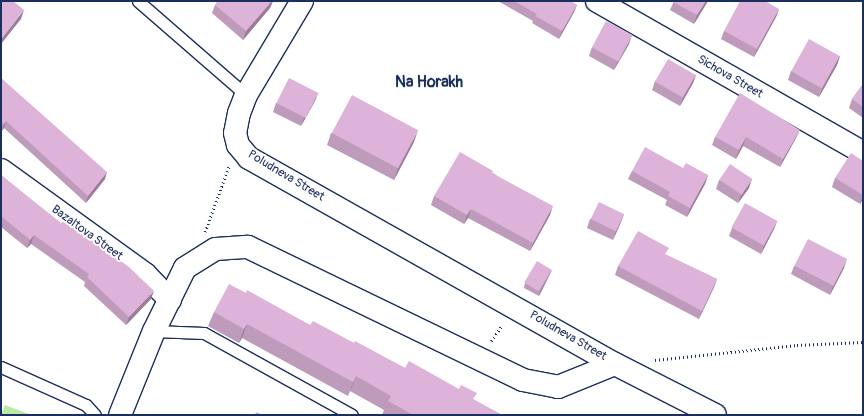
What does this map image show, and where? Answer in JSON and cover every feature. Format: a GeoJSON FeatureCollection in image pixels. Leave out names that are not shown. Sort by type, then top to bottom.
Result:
{"type":"FeatureCollection","features":[{"type":"Feature","properties":{"kind":"street","name":"Poludneva Street"},"geometry":{"type":"LineString","coordinates":[[302,1],[246,95],[235,133],[238,145],[249,158],[615,364]]}},
{"type":"Feature","properties":{"kind":"street","name":"Sichova Street"},"geometry":{"type":"LineString","coordinates":[[597,1],[863,153]]}},
{"type":"Feature","properties":{"kind":"street","name":"Bazaltova Street"},"geometry":{"type":"LineString","coordinates":[[1,170],[144,274],[170,300]]}},
{"type":"Feature","properties":{"kind":"street","name":"Poludneva Street"},"geometry":{"type":"LineString","coordinates":[[120,415],[154,331],[185,268],[216,249],[248,247],[523,380],[558,387],[615,364]]}},
{"type":"Feature","properties":{"kind":"street"},"geometry":{"type":"LineString","coordinates":[[615,364],[715,415]]}},
{"type":"Feature","properties":{"kind":"lane"},"geometry":{"type":"LineString","coordinates":[[138,1],[246,95]]}},
{"type":"Feature","properties":{"kind":"lane"},"geometry":{"type":"LineString","coordinates":[[154,331],[204,333],[352,415]]}},
{"type":"Feature","properties":{"kind":"lane"},"geometry":{"type":"LineString","coordinates":[[1,367],[86,405],[95,415]]}},
{"type":"Feature","properties":{"kind":"path"},"geometry":{"type":"LineString","coordinates":[[207,254],[204,229],[238,145]]}},
{"type":"Feature","properties":{"kind":"path"},"geometry":{"type":"LineString","coordinates":[[652,360],[797,345],[863,342]]}},
{"type":"Feature","properties":{"kind":"green space"},"geometry":{"type":"Polygon","coordinates":[[[5,405],[32,415],[1,415],[5,405]]]}},
{"type":"Feature","properties":{"kind":"building"},"geometry":{"type":"Polygon","coordinates":[[[1,1],[13,1],[24,10],[2,38],[1,37],[1,1]]]}},
{"type":"Feature","properties":{"kind":"building"},"geometry":{"type":"Polygon","coordinates":[[[218,1],[272,1],[246,31],[215,5],[218,1]]]}},
{"type":"Feature","properties":{"kind":"building"},"geometry":{"type":"Polygon","coordinates":[[[514,1],[570,1],[577,5],[562,31],[535,16],[537,14],[514,1]]]}},
{"type":"Feature","properties":{"kind":"building"},"geometry":{"type":"Polygon","coordinates":[[[706,1],[697,15],[673,2],[706,1]]]}},
{"type":"Feature","properties":{"kind":"building"},"geometry":{"type":"Polygon","coordinates":[[[740,1],[765,1],[779,9],[757,49],[724,31],[740,1]]]}},
{"type":"Feature","properties":{"kind":"building"},"geometry":{"type":"Polygon","coordinates":[[[606,21],[632,35],[618,62],[592,47],[606,21]]]}},
{"type":"Feature","properties":{"kind":"building"},"geometry":{"type":"Polygon","coordinates":[[[809,39],[840,56],[822,88],[791,71],[809,39]]]}},
{"type":"Feature","properties":{"kind":"building"},"geometry":{"type":"Polygon","coordinates":[[[668,59],[696,75],[683,98],[655,82],[668,59]]]}},
{"type":"Feature","properties":{"kind":"building"},"geometry":{"type":"Polygon","coordinates":[[[1,78],[107,172],[88,196],[6,121],[4,124],[1,121],[1,78]]]}},
{"type":"Feature","properties":{"kind":"building"},"geometry":{"type":"Polygon","coordinates":[[[289,78],[318,93],[306,118],[276,103],[289,78]]]}},
{"type":"Feature","properties":{"kind":"building"},"geometry":{"type":"Polygon","coordinates":[[[863,84],[863,107],[852,99],[863,84]]]}},
{"type":"Feature","properties":{"kind":"building"},"geometry":{"type":"Polygon","coordinates":[[[740,93],[800,130],[783,159],[746,137],[739,150],[715,137],[740,93]]]}},
{"type":"Feature","properties":{"kind":"building"},"geometry":{"type":"Polygon","coordinates":[[[352,95],[418,130],[398,168],[332,133],[352,95]]]}},
{"type":"Feature","properties":{"kind":"building"},"geometry":{"type":"Polygon","coordinates":[[[645,147],[683,168],[686,163],[708,175],[690,208],[668,196],[670,192],[632,171],[645,147]]]}},
{"type":"Feature","properties":{"kind":"building"},"geometry":{"type":"Polygon","coordinates":[[[460,152],[493,171],[492,173],[553,206],[533,243],[471,209],[467,215],[434,196],[460,152]]]}},
{"type":"Feature","properties":{"kind":"building"},"geometry":{"type":"Polygon","coordinates":[[[851,153],[863,161],[863,195],[835,178],[851,153]]]}},
{"type":"Feature","properties":{"kind":"building"},"geometry":{"type":"Polygon","coordinates":[[[730,164],[752,179],[742,195],[719,180],[730,164]]]}},
{"type":"Feature","properties":{"kind":"building"},"geometry":{"type":"Polygon","coordinates":[[[1,175],[61,223],[64,220],[129,267],[154,291],[129,317],[87,277],[89,274],[34,235],[30,240],[1,216],[1,175]]]}},
{"type":"Feature","properties":{"kind":"building"},"geometry":{"type":"Polygon","coordinates":[[[599,202],[624,214],[616,231],[591,219],[599,202]]]}},
{"type":"Feature","properties":{"kind":"building"},"geometry":{"type":"Polygon","coordinates":[[[745,203],[777,221],[764,245],[731,227],[745,203]]]}},
{"type":"Feature","properties":{"kind":"building"},"geometry":{"type":"Polygon","coordinates":[[[638,231],[669,248],[665,254],[717,279],[702,311],[618,266],[638,231]]]}},
{"type":"Feature","properties":{"kind":"building"},"geometry":{"type":"Polygon","coordinates":[[[808,239],[847,259],[834,286],[794,266],[808,239]]]}},
{"type":"Feature","properties":{"kind":"building"},"geometry":{"type":"Polygon","coordinates":[[[537,261],[552,270],[539,291],[524,282],[537,261]]]}},
{"type":"Feature","properties":{"kind":"building"},"geometry":{"type":"Polygon","coordinates":[[[229,284],[246,293],[247,290],[310,325],[313,321],[354,343],[355,341],[405,368],[409,361],[459,389],[461,385],[477,393],[473,399],[502,415],[413,415],[388,401],[391,396],[356,376],[353,382],[247,324],[244,329],[214,312],[229,284]]]}},
{"type":"Feature","properties":{"kind":"building"},"geometry":{"type":"Polygon","coordinates":[[[257,412],[262,415],[254,415],[257,412]]]}},
{"type":"Feature","properties":{"kind":"district","name":"Na Horakh"},"geometry":{"type":"Point","coordinates":[429,82]}}]}
